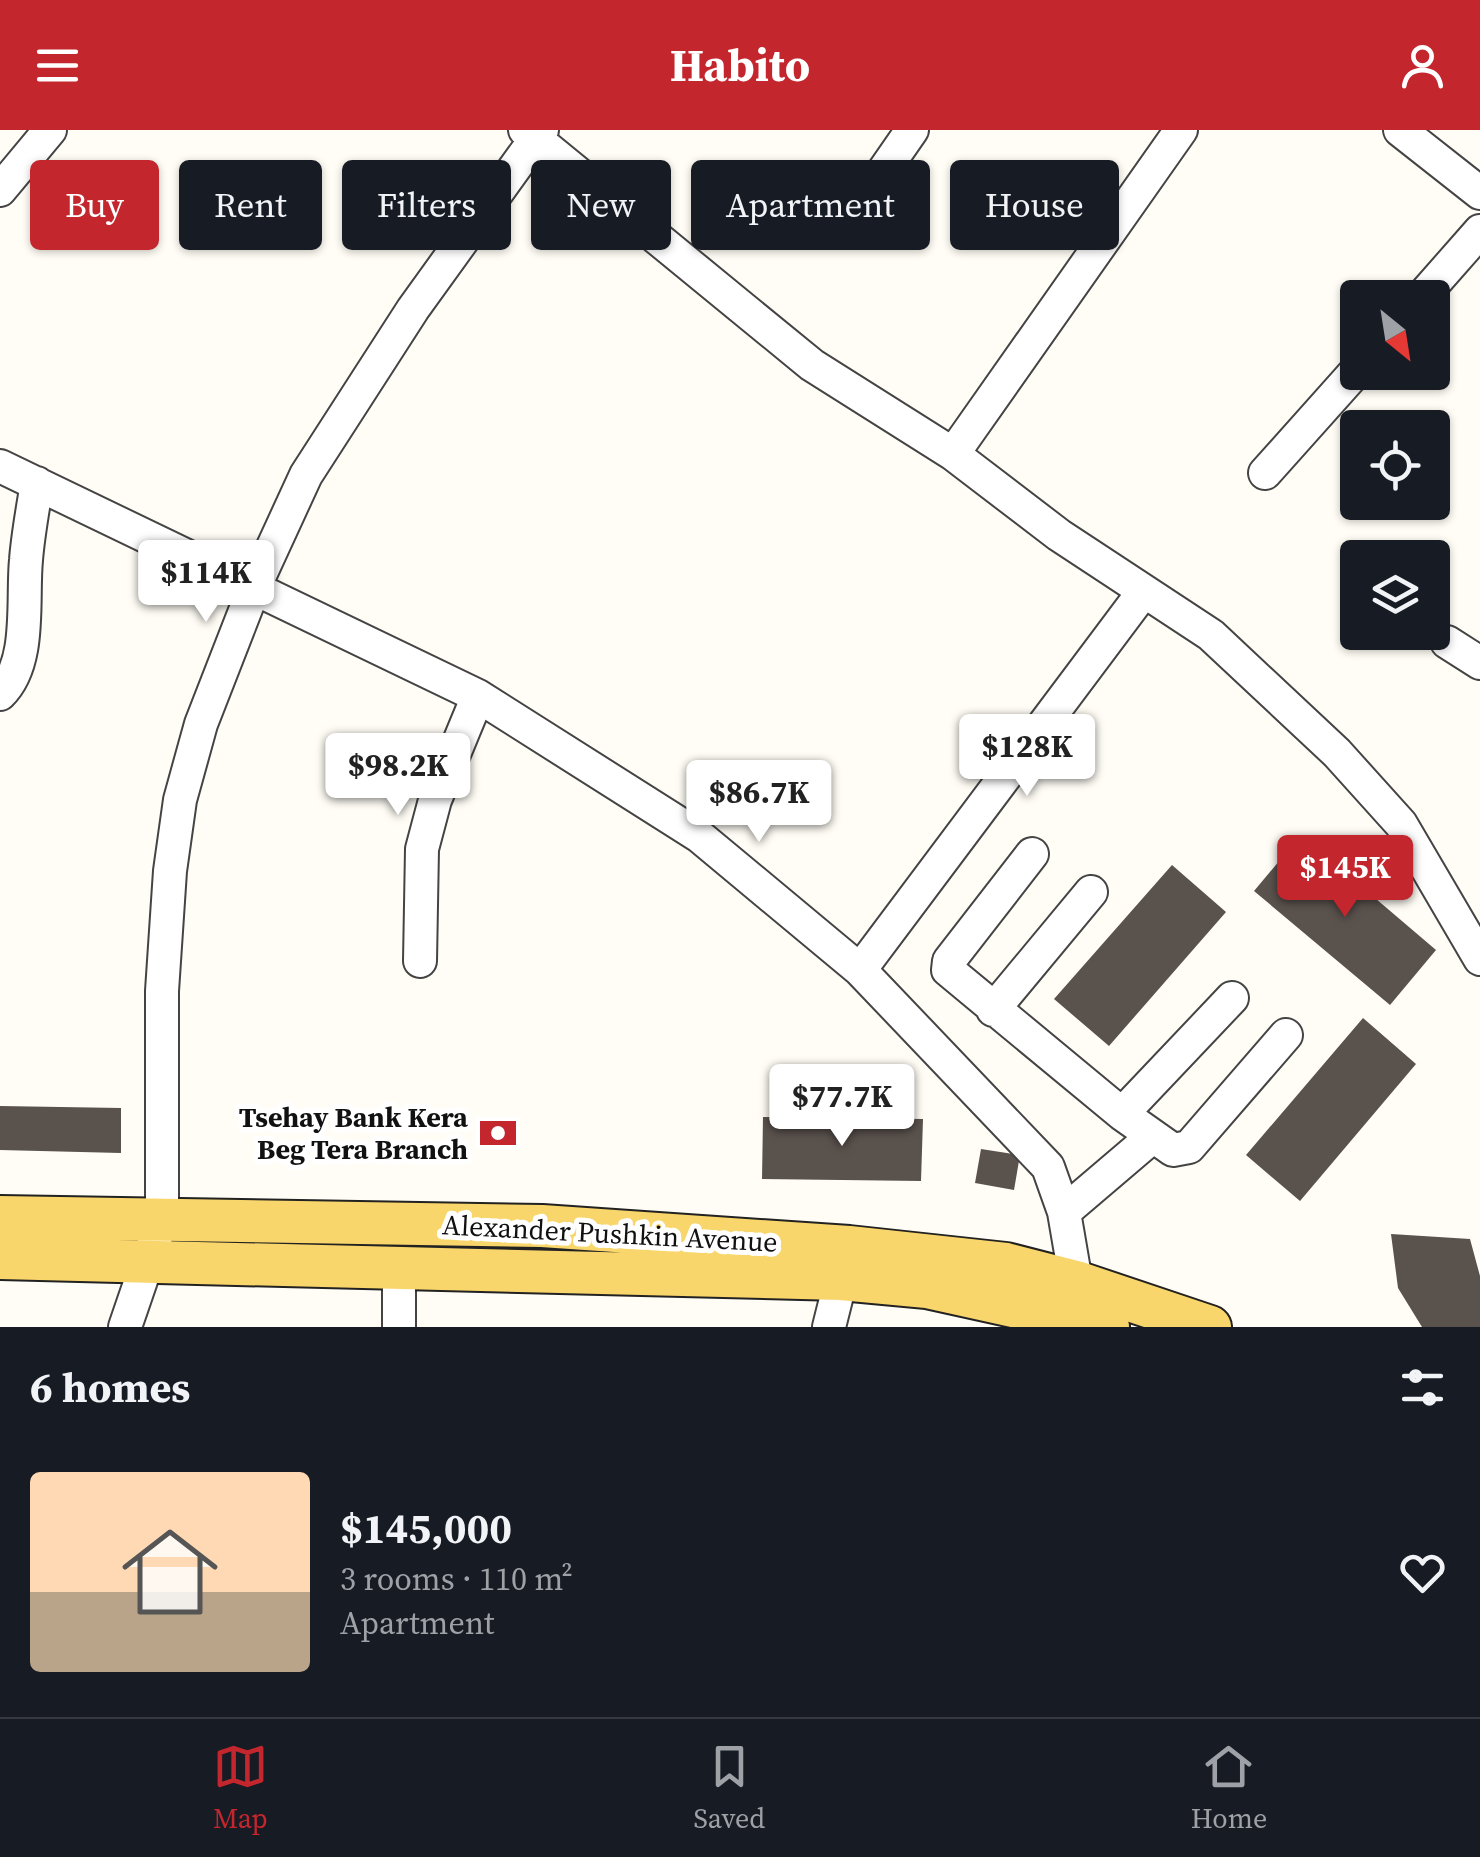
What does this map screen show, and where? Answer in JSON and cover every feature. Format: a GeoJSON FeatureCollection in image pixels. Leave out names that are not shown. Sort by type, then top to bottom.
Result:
{"type":"FeatureCollection","features":[{"type":"Feature","properties":{"kind":"main road","name":"Alexander Pushkin Avenue"},"geometry":{"type":"LineString","coordinates":[[0,1217],[542,1226],[845,1263],[927,1287],[1108,1327]]}},
{"type":"Feature","properties":{"kind":"main road","name":"Alexander Pushkin Avenue"},"geometry":{"type":"LineString","coordinates":[[0,1258],[399,1267],[1006,1264],[1076,1282],[1210,1327]]}},
{"type":"Feature","properties":{"kind":"street"},"geometry":{"type":"LineString","coordinates":[[0,190],[50,130]]}},
{"type":"Feature","properties":{"kind":"street"},"geometry":{"type":"LineString","coordinates":[[891,160],[912,130]]}},
{"type":"Feature","properties":{"kind":"street"},"geometry":{"type":"LineString","coordinates":[[953,454],[1180,130]]}},
{"type":"Feature","properties":{"kind":"street"},"geometry":{"type":"LineString","coordinates":[[1400,130],[1480,192]]}},
{"type":"Feature","properties":{"kind":"street"},"geometry":{"type":"LineString","coordinates":[[125,1327],[162,1219],[162,991],[180,800],[202,724],[254,588],[306,475],[413,309],[534,133],[812,364],[953,454],[1059,535],[1211,636],[1337,752],[1401,824],[1480,959]]}},
{"type":"Feature","properties":{"kind":"street"},"geometry":{"type":"LineString","coordinates":[[1437,280],[1480,231]]}},
{"type":"Feature","properties":{"kind":"street"},"geometry":{"type":"LineString","coordinates":[[1265,473],[1340,389]]}},
{"type":"Feature","properties":{"kind":"street"},"geometry":{"type":"LineString","coordinates":[[0,466],[478,696],[699,836],[860,970],[1048,1167],[1064,1212],[1076,1282]]}},
{"type":"Feature","properties":{"kind":"street"},"geometry":{"type":"LineString","coordinates":[[0,694],[8,687],[21,646],[26,557],[36,483]]}},
{"type":"Feature","properties":{"kind":"street"},"geometry":{"type":"LineString","coordinates":[[860,970],[1144,591]]}},
{"type":"Feature","properties":{"kind":"street"},"geometry":{"type":"LineString","coordinates":[[1450,643],[1480,663]]}},
{"type":"Feature","properties":{"kind":"street"},"geometry":{"type":"LineString","coordinates":[[420,960],[422,849],[435,800],[478,696]]}},
{"type":"Feature","properties":{"kind":"street"},"geometry":{"type":"LineString","coordinates":[[1032,854],[949,961],[952,977],[1152,1137],[1173,1150],[1189,1147],[1286,1035]]}},
{"type":"Feature","properties":{"kind":"street"},"geometry":{"type":"LineString","coordinates":[[993,1010],[1091,892]]}},
{"type":"Feature","properties":{"kind":"street"},"geometry":{"type":"LineString","coordinates":[[1122,1114],[1232,998]]}},
{"type":"Feature","properties":{"kind":"street"},"geometry":{"type":"LineString","coordinates":[[1064,1212],[1152,1137]]}},
{"type":"Feature","properties":{"kind":"street"},"geometry":{"type":"LineString","coordinates":[[829,1327],[845,1263]]}},
{"type":"Feature","properties":{"kind":"street"},"geometry":{"type":"LineString","coordinates":[[399,1267],[400,1327]]}},
{"type":"Feature","properties":{"kind":"building"},"geometry":{"type":"Polygon","coordinates":[[[1301,835],[1436,950],[1390,1005],[1254,891],[1301,835]]]}},
{"type":"Feature","properties":{"kind":"building"},"geometry":{"type":"Polygon","coordinates":[[[1172,865],[1226,912],[1109,1046],[1054,999],[1172,865]]]}},
{"type":"Feature","properties":{"kind":"building"},"geometry":{"type":"Polygon","coordinates":[[[1363,1018],[1416,1064],[1300,1201],[1246,1155],[1363,1018]]]}},
{"type":"Feature","properties":{"kind":"building"},"geometry":{"type":"Polygon","coordinates":[[[0,1106],[121,1108],[121,1153],[0,1150],[0,1106]]]}},
{"type":"Feature","properties":{"kind":"building"},"geometry":{"type":"Polygon","coordinates":[[[763,1117],[923,1119],[921,1181],[762,1179],[763,1117]]]}},
{"type":"Feature","properties":{"kind":"building"},"geometry":{"type":"Polygon","coordinates":[[[981,1149],[1020,1155],[1014,1190],[975,1183],[981,1149]]]}},
{"type":"Feature","properties":{"kind":"building"},"geometry":{"type":"Polygon","coordinates":[[[1391,1234],[1470,1239],[1480,1276],[1480,1327],[1422,1327],[1398,1288],[1391,1234]]]}},
{"type":"Feature","properties":{"kind":"place","name":"Tsehay Bank Kera Beg Tera Branch"},"geometry":{"type":"Point","coordinates":[498,1133]}}]}
